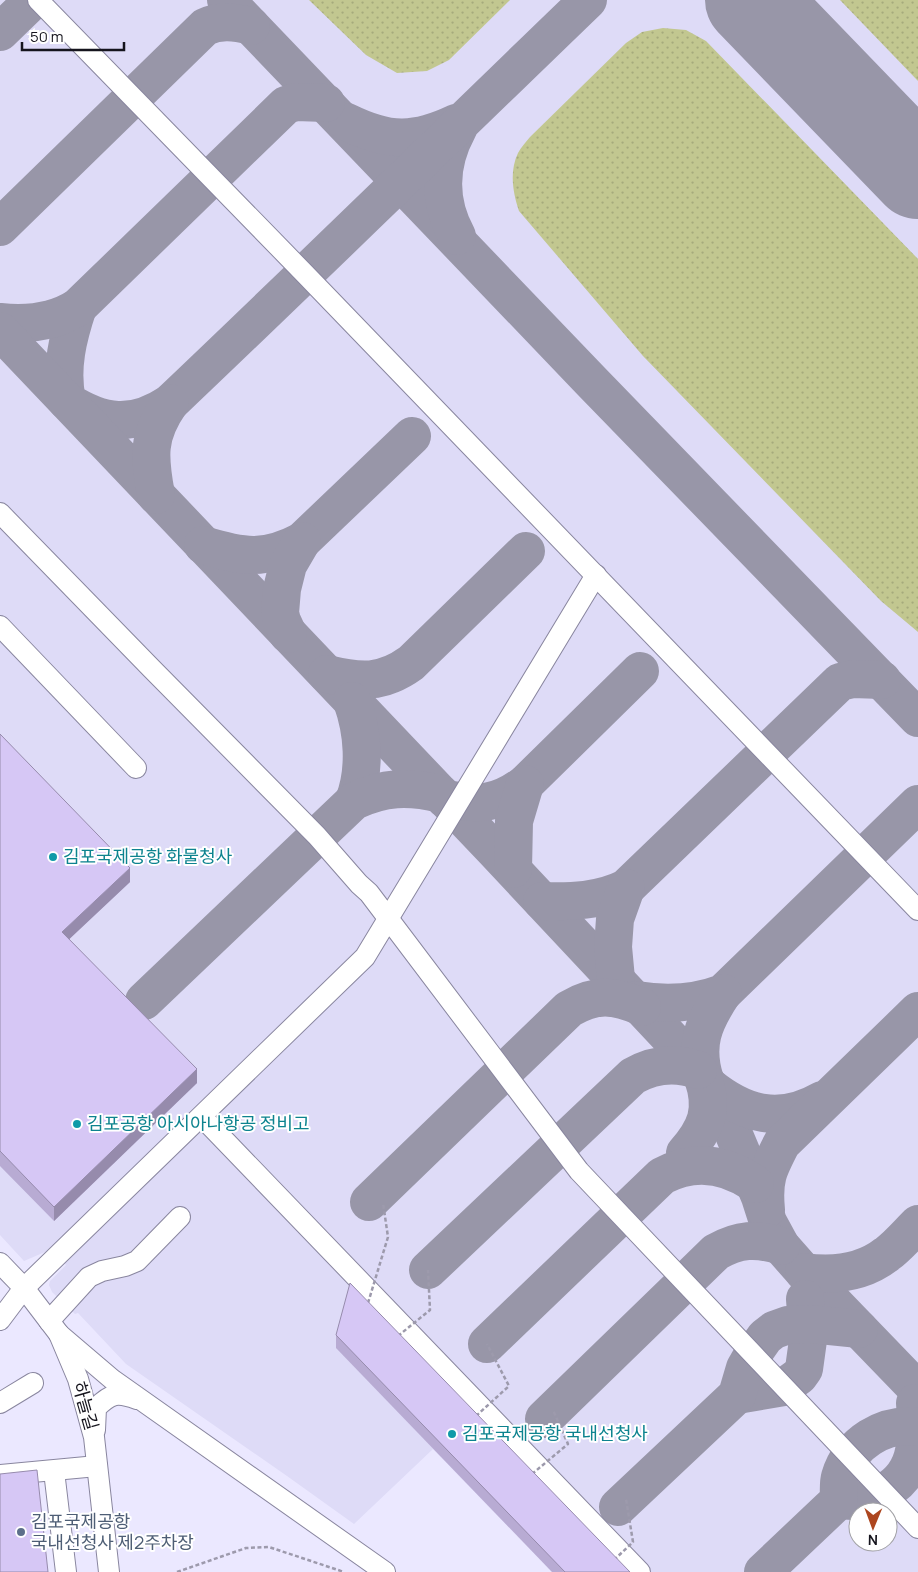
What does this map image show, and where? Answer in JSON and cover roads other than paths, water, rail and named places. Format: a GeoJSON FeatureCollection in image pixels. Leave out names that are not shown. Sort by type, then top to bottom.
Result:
{"type":"FeatureCollection","features":[{"type":"Feature","properties":{"kind":"lane"},"geometry":{"type":"LineString","coordinates":[[38,0],[918,910]]}},
{"type":"Feature","properties":{"kind":"lane"},"geometry":{"type":"LineString","coordinates":[[0,513],[317,836],[358,884],[369,893],[579,1171],[918,1528]]}},
{"type":"Feature","properties":{"kind":"lane"},"geometry":{"type":"LineString","coordinates":[[0,1320],[24,1288],[362,960],[596,575]]}},
{"type":"Feature","properties":{"kind":"lane"},"geometry":{"type":"LineString","coordinates":[[0,626],[136,768]]}},
{"type":"Feature","properties":{"kind":"lane"},"geometry":{"type":"LineString","coordinates":[[202,1116],[640,1572]]}},
{"type":"Feature","properties":{"kind":"lane"},"geometry":{"type":"LineString","coordinates":[[180,1217],[137,1261],[125,1266],[102,1271],[89,1277],[54,1328],[112,1380],[385,1572]]}},
{"type":"Feature","properties":{"kind":"lane","name":"하늘길"},"geometry":{"type":"LineString","coordinates":[[0,1263],[24,1288],[54,1328],[78,1379],[94,1437],[108,1572]]}},
{"type":"Feature","properties":{"kind":"lane"},"geometry":{"type":"LineString","coordinates":[[0,1403],[32,1383]]}},
{"type":"Feature","properties":{"kind":"lane"},"geometry":{"type":"LineString","coordinates":[[94,1437],[96,1408],[106,1398],[121,1394],[141,1400]]}},
{"type":"Feature","properties":{"kind":"lane"},"geometry":{"type":"LineString","coordinates":[[0,1475],[98,1466]]}},
{"type":"Feature","properties":{"kind":"lane"},"geometry":{"type":"LineString","coordinates":[[54,1471],[66,1572]]}},
{"type":"Feature","properties":{"kind":"place","name":"김포국제공항 화물청사"},"geometry":{"type":"Point","coordinates":[53,857]}},
{"type":"Feature","properties":{"kind":"place","name":"김포공항 아시아나항공 정비고"},"geometry":{"type":"Point","coordinates":[77,1124]}},
{"type":"Feature","properties":{"kind":"place","name":"김포국제공항 국내선청사"},"geometry":{"type":"Point","coordinates":[452,1434]}},
{"type":"Feature","properties":{"kind":"place","name":"김포국제공항 국내선청사 제2주차장"},"geometry":{"type":"Point","coordinates":[21,1532]}}]}
